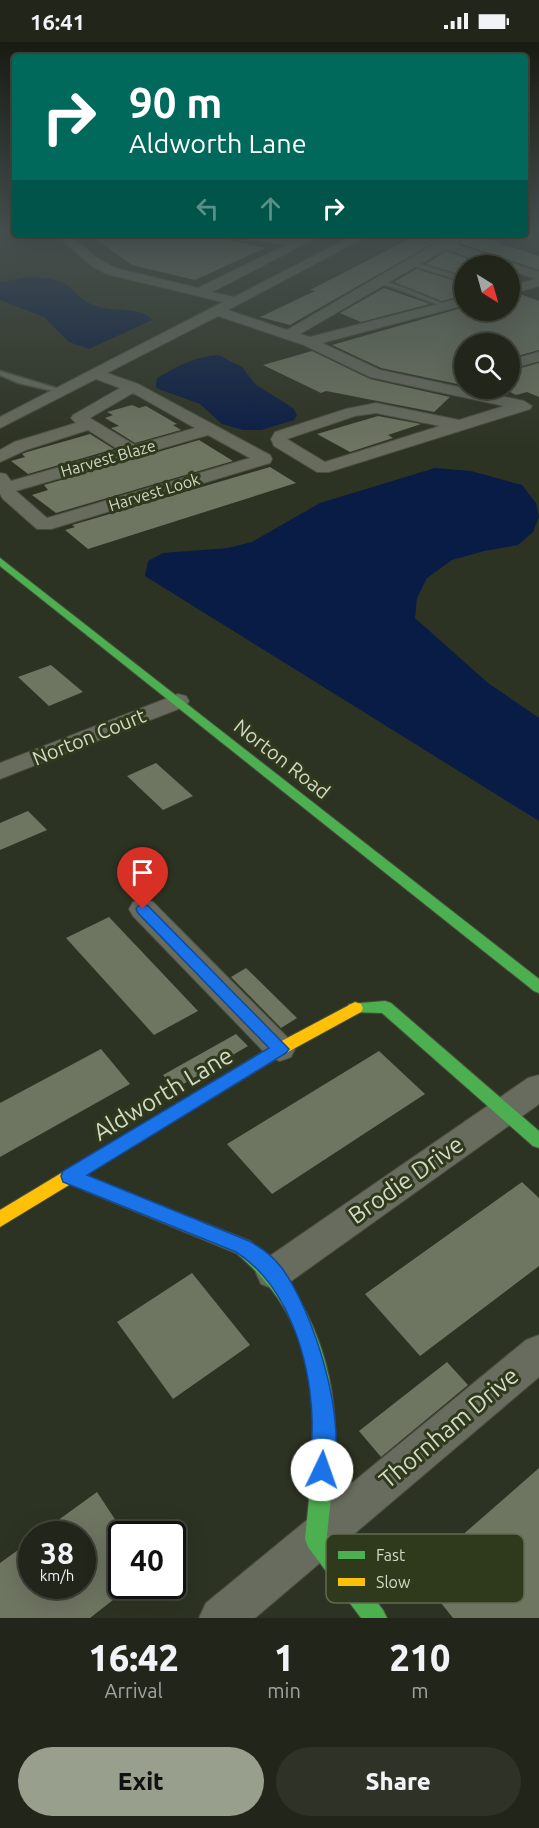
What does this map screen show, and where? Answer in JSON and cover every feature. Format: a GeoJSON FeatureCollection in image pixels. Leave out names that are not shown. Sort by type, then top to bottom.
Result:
{"type":"FeatureCollection","features":[{"type":"Feature","properties":{"kind":"street"},"geometry":{"type":"LineString","coordinates":[[0,423],[230,304]]}},
{"type":"Feature","properties":{"kind":"street"},"geometry":{"type":"LineString","coordinates":[[289,335],[344,304]]}},
{"type":"Feature","properties":{"kind":"street"},"geometry":{"type":"LineString","coordinates":[[309,342],[454,304]]}},
{"type":"Feature","properties":{"kind":"street"},"geometry":{"type":"LineString","coordinates":[[217,311],[309,342],[375,374],[531,403]]}},
{"type":"Feature","properties":{"kind":"street"},"geometry":{"type":"LineString","coordinates":[[520,362],[539,356]]}},
{"type":"Feature","properties":{"kind":"street"},"geometry":{"type":"LineString","coordinates":[[94,374],[133,387],[259,456]]}},
{"type":"Feature","properties":{"kind":"street"},"geometry":{"type":"LineString","coordinates":[[438,386],[454,381]]}},
{"type":"Feature","properties":{"kind":"street"},"geometry":{"type":"LineString","coordinates":[[133,387],[83,413],[78,418],[133,451]]}},
{"type":"Feature","properties":{"kind":"street"},"geometry":{"type":"LineString","coordinates":[[460,425],[376,408],[352,412],[281,435],[279,439],[324,468],[531,403]]}},
{"type":"Feature","properties":{"kind":"street"},"geometry":{"type":"LineString","coordinates":[[0,457],[20,446],[88,425]]}},
{"type":"Feature","properties":{"kind":"street","name":"Harvest Blaze"},"geometry":{"type":"LineString","coordinates":[[4,483],[133,451],[209,429]]}},
{"type":"Feature","properties":{"kind":"street","name":"Harvest Look"},"geometry":{"type":"LineString","coordinates":[[4,483],[12,499],[44,525],[259,456],[284,444]]}},
{"type":"Feature","properties":{"kind":"street","name":"Norton Road"},"geometry":{"type":"LineString","coordinates":[[0,561],[539,987]]}},
{"type":"Feature","properties":{"kind":"street","name":"Norton Court"},"geometry":{"type":"LineString","coordinates":[[0,772],[178,701]]}},
{"type":"Feature","properties":{"kind":"street"},"geometry":{"type":"LineString","coordinates":[[143,909],[280,1049]]}},
{"type":"Feature","properties":{"kind":"street","name":"Aldworth Lane"},"geometry":{"type":"LineString","coordinates":[[0,1219],[280,1049],[358,1006],[385,1007],[505,1110]]}},
{"type":"Feature","properties":{"kind":"street","name":"Brodie Drive"},"geometry":{"type":"LineString","coordinates":[[274,1273],[539,1087]]}},
{"type":"Feature","properties":{"kind":"street"},"geometry":{"type":"LineString","coordinates":[[505,1110],[539,1141]]}},
{"type":"Feature","properties":{"kind":"street"},"geometry":{"type":"LineString","coordinates":[[70,1176],[243,1246],[260,1257],[274,1273],[290,1299],[306,1338],[322,1393],[324,1447],[316,1539],[326,1552]]}},
{"type":"Feature","properties":{"kind":"street","name":"Thornham Drive"},"geometry":{"type":"LineString","coordinates":[[221,1618],[539,1353]]}},
{"type":"Feature","properties":{"kind":"street"},"geometry":{"type":"LineString","coordinates":[[364,1603],[375,1618]]}},
{"type":"Feature","properties":{"kind":"lane"},"geometry":{"type":"LineString","coordinates":[[440,304],[446,306]]}},
{"type":"Feature","properties":{"kind":"lane"},"geometry":{"type":"LineString","coordinates":[[0,373],[21,381],[62,391]]}},
{"type":"Feature","properties":{"kind":"water"},"geometry":{"type":"Polygon","coordinates":[[[9,304],[90,304],[141,313],[152,320],[89,349],[69,342],[44,317],[9,304]]]}},
{"type":"Feature","properties":{"kind":"water"},"geometry":{"type":"Polygon","coordinates":[[[218,355],[242,367],[256,385],[293,408],[297,415],[294,420],[261,430],[243,430],[222,424],[200,404],[156,388],[157,378],[172,370],[194,360],[218,355]]]}},
{"type":"Feature","properties":{"kind":"water"},"geometry":{"type":"Polygon","coordinates":[[[435,468],[471,471],[522,485],[536,503],[539,517],[533,532],[518,545],[452,560],[427,578],[417,598],[415,618],[488,683],[539,718],[539,821],[145,576],[148,561],[163,553],[228,548],[252,542],[320,503],[435,468]]]}},
{"type":"Feature","properties":{"kind":"building"},"geometry":{"type":"Polygon","coordinates":[[[288,304],[327,304],[290,325],[260,317],[288,304]]]}},
{"type":"Feature","properties":{"kind":"building"},"geometry":{"type":"Polygon","coordinates":[[[357,304],[430,304],[361,322],[340,313],[357,304]]]}},
{"type":"Feature","properties":{"kind":"building"},"geometry":{"type":"Polygon","coordinates":[[[520,304],[539,304],[539,350],[520,355],[520,333],[454,333],[454,383],[381,368],[332,345],[454,310],[454,321],[520,321],[520,304]]]}},
{"type":"Feature","properties":{"kind":"building"},"geometry":{"type":"Polygon","coordinates":[[[312,351],[370,379],[450,397],[434,412],[326,391],[321,393],[263,365],[312,351]]]}},
{"type":"Feature","properties":{"kind":"building"},"geometry":{"type":"Polygon","coordinates":[[[539,363],[539,397],[527,392],[520,394],[520,368],[539,363]]]}},
{"type":"Feature","properties":{"kind":"building"},"geometry":{"type":"Polygon","coordinates":[[[132,405],[139,408],[146,406],[177,424],[173,425],[181,430],[135,443],[111,428],[119,426],[105,418],[113,415],[107,412],[132,405]]]}},
{"type":"Feature","properties":{"kind":"building"},"geometry":{"type":"Polygon","coordinates":[[[378,416],[421,424],[388,435],[393,438],[350,452],[317,434],[378,416]]]}},
{"type":"Feature","properties":{"kind":"building"},"geometry":{"type":"Polygon","coordinates":[[[90,434],[114,449],[28,474],[11,461],[25,457],[22,454],[27,452],[90,434]]]}},
{"type":"Feature","properties":{"kind":"building"},"geometry":{"type":"Polygon","coordinates":[[[199,440],[233,461],[56,513],[32,495],[48,490],[44,485],[199,440]]]}},
{"type":"Feature","properties":{"kind":"building"},"geometry":{"type":"Polygon","coordinates":[[[270,467],[296,483],[88,549],[65,530],[75,527],[72,525],[270,467]]]}},
{"type":"Feature","properties":{"kind":"building"},"geometry":{"type":"Polygon","coordinates":[[[51,665],[83,692],[49,706],[18,677],[51,665]]]}},
{"type":"Feature","properties":{"kind":"building"},"geometry":{"type":"Polygon","coordinates":[[[156,763],[193,796],[163,810],[127,776],[156,763]]]}},
{"type":"Feature","properties":{"kind":"building"},"geometry":{"type":"Polygon","coordinates":[[[28,811],[47,830],[0,850],[0,823],[28,811]]]}},
{"type":"Feature","properties":{"kind":"building"},"geometry":{"type":"Polygon","coordinates":[[[109,917],[198,1011],[154,1035],[66,938],[109,917]]]}},
{"type":"Feature","properties":{"kind":"building"},"geometry":{"type":"Polygon","coordinates":[[[246,968],[297,1018],[281,1028],[231,977],[246,968]]]}},
{"type":"Feature","properties":{"kind":"building"},"geometry":{"type":"Polygon","coordinates":[[[236,1034],[248,1046],[175,1089],[163,1075],[236,1034]]]}},
{"type":"Feature","properties":{"kind":"building"},"geometry":{"type":"Polygon","coordinates":[[[101,1049],[130,1084],[0,1157],[0,1103],[101,1049]]]}},
{"type":"Feature","properties":{"kind":"building"},"geometry":{"type":"Polygon","coordinates":[[[379,1051],[425,1094],[272,1194],[227,1144],[379,1051]]]}},
{"type":"Feature","properties":{"kind":"building"},"geometry":{"type":"Polygon","coordinates":[[[522,1182],[539,1198],[539,1266],[420,1356],[365,1294],[522,1182]]]}},
{"type":"Feature","properties":{"kind":"building"},"geometry":{"type":"Polygon","coordinates":[[[192,1273],[250,1345],[173,1399],[117,1322],[192,1273]]]}},
{"type":"Feature","properties":{"kind":"building"},"geometry":{"type":"Polygon","coordinates":[[[447,1362],[468,1385],[381,1457],[359,1431],[447,1362]]]}},
{"type":"Feature","properties":{"kind":"building"},"geometry":{"type":"Polygon","coordinates":[[[539,1468],[539,1618],[453,1618],[441,1603],[524,1603],[524,1534],[464,1534],[539,1468]]]}},
{"type":"Feature","properties":{"kind":"building"},"geometry":{"type":"Polygon","coordinates":[[[97,1492],[116,1521],[108,1521],[108,1599],[114,1599],[90,1618],[0,1618],[0,1563],[18,1550],[18,1599],[96,1599],[96,1521],[57,1521],[97,1492]]]}},
{"type":"Feature","properties":{"kind":"traffic: fast"},"geometry":{"type":"LineString","coordinates":[[0,561],[539,987]]}},
{"type":"Feature","properties":{"kind":"traffic: fast"},"geometry":{"type":"LineString","coordinates":[[355,1008],[385,1007],[539,1141]]}},
{"type":"Feature","properties":{"kind":"traffic: fast"},"geometry":{"type":"LineString","coordinates":[[70,1177],[243,1247],[279,1282],[304,1328],[319,1378],[325,1429],[316,1539],[326,1552]]}},
{"type":"Feature","properties":{"kind":"traffic: fast"},"geometry":{"type":"LineString","coordinates":[[364,1603],[375,1618]]}},
{"type":"Feature","properties":{"kind":"traffic: slow"},"geometry":{"type":"LineString","coordinates":[[0,1219],[280,1049],[355,1008]]}},
{"type":"Feature","properties":{"kind":"route"},"geometry":{"type":"LineString","coordinates":[[143,909],[280,1049],[70,1176],[114,1193],[136,1205],[243,1246],[260,1257],[274,1273],[290,1299],[310,1348],[322,1393],[324,1447],[322,1470]]}}]}
